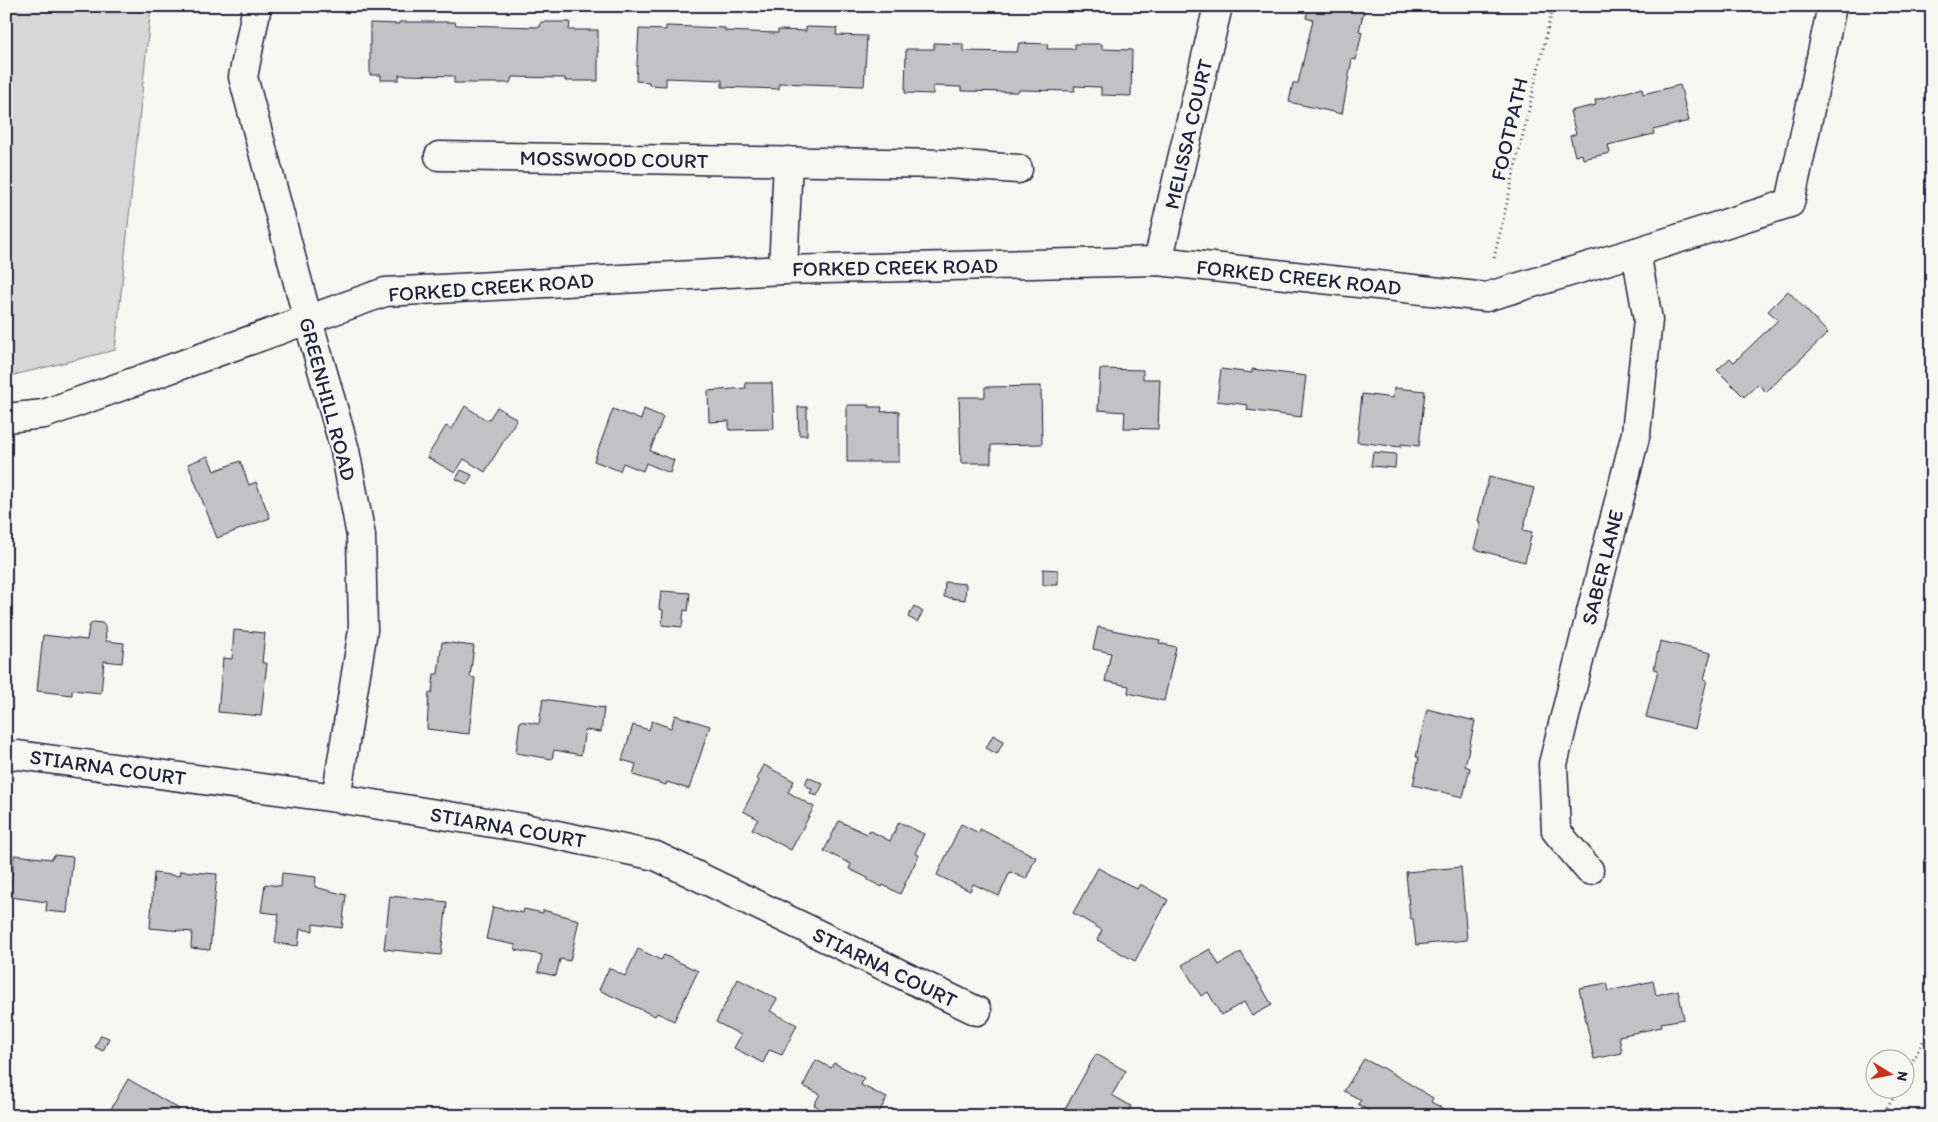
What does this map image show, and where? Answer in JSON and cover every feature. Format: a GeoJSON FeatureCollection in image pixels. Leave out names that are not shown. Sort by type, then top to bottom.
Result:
{"type":"FeatureCollection","features":[{"type":"Feature","properties":{"kind":"street","name":"GREENHILL ROAD"},"geometry":{"type":"LineString","coordinates":[[257,6],[243,77],[345,450],[361,536],[362,630],[336,798]]}},
{"type":"Feature","properties":{"kind":"street","name":"MELISSA COURT"},"geometry":{"type":"LineString","coordinates":[[1158,261],[1218,6]]}},
{"type":"Feature","properties":{"kind":"street","name":"FORKED CREEK ROAD"},"geometry":{"type":"LineString","coordinates":[[6,418],[44,414],[385,292],[783,270],[1158,261],[1486,297],[1790,203],[1832,6]]}},
{"type":"Feature","properties":{"kind":"street","name":"MOSSWOOD COURT"},"geometry":{"type":"LineString","coordinates":[[439,156],[947,164],[1018,169]]}},
{"type":"Feature","properties":{"kind":"street"},"geometry":{"type":"LineString","coordinates":[[783,270],[788,161]]}},
{"type":"Feature","properties":{"kind":"street","name":"SABER LANE"},"geometry":{"type":"LineString","coordinates":[[1589,870],[1556,831],[1553,764],[1636,434],[1648,320],[1636,252]]}},
{"type":"Feature","properties":{"kind":"street","name":"STIARNA COURT"},"geometry":{"type":"LineString","coordinates":[[6,757],[18,755],[336,798],[524,828],[656,856],[977,1011]]}},
{"type":"Feature","properties":{"kind":"path","name":"FOOTPATH"},"geometry":{"type":"LineString","coordinates":[[1494,258],[1553,6]]}},
{"type":"Feature","properties":{"kind":"path"},"geometry":{"type":"LineString","coordinates":[[1916,1055],[1932,1025]]}},
{"type":"Feature","properties":{"kind":"path"},"geometry":{"type":"LineString","coordinates":[[1882,1116],[1891,1100]]}},
{"type":"Feature","properties":{"kind":"shaded area"},"geometry":{"type":"Polygon","coordinates":[[[6,6],[151,6],[115,350],[6,377],[6,6]]]}},
{"type":"Feature","properties":{"kind":"building"},"geometry":{"type":"Polygon","coordinates":[[[1309,6],[1365,6],[1359,31],[1362,32],[1356,60],[1352,59],[1342,114],[1289,102],[1293,83],[1298,83],[1313,20],[1306,18],[1309,6]]]}},
{"type":"Feature","properties":{"kind":"building"},"geometry":{"type":"Polygon","coordinates":[[[399,22],[455,22],[456,25],[540,27],[541,22],[570,22],[569,30],[598,30],[598,81],[565,81],[565,78],[512,77],[510,83],[454,83],[454,76],[405,75],[399,75],[399,80],[381,80],[381,75],[370,75],[370,23],[399,24],[399,22]]]}},
{"type":"Feature","properties":{"kind":"building"},"geometry":{"type":"Polygon","coordinates":[[[666,26],[725,28],[725,31],[776,33],[778,33],[778,30],[806,31],[806,27],[837,28],[836,35],[867,36],[864,86],[779,83],[779,89],[722,87],[722,80],[666,78],[666,86],[649,85],[649,82],[636,81],[639,29],[666,30],[666,26]]]}},
{"type":"Feature","properties":{"kind":"building"},"geometry":{"type":"Polygon","coordinates":[[[934,43],[963,44],[963,51],[1017,52],[1019,43],[1048,44],[1047,49],[1075,49],[1075,44],[1102,44],[1102,49],[1132,50],[1131,96],[1101,95],[1101,87],[1074,86],[1075,91],[1019,90],[1018,92],[1013,92],[961,91],[961,87],[933,86],[933,94],[905,93],[906,49],[934,49],[934,43]]]}},
{"type":"Feature","properties":{"kind":"building"},"geometry":{"type":"Polygon","coordinates":[[[1680,85],[1689,121],[1653,130],[1654,134],[1608,145],[1610,153],[1583,159],[1582,154],[1575,156],[1570,136],[1576,134],[1570,111],[1596,105],[1595,100],[1642,88],[1643,94],[1680,85]]]}},
{"type":"Feature","properties":{"kind":"building"},"geometry":{"type":"Polygon","coordinates":[[[1788,291],[1828,333],[1766,392],[1758,384],[1744,397],[1717,370],[1730,358],[1734,362],[1778,320],[1768,311],[1788,291]]]}},
{"type":"Feature","properties":{"kind":"building"},"geometry":{"type":"Polygon","coordinates":[[[1100,369],[1143,370],[1143,379],[1160,379],[1158,429],[1124,428],[1125,412],[1098,410],[1100,369]]]}},
{"type":"Feature","properties":{"kind":"building"},"geometry":{"type":"Polygon","coordinates":[[[1221,369],[1252,373],[1252,369],[1306,376],[1301,417],[1247,410],[1248,405],[1217,401],[1221,369]]]}},
{"type":"Feature","properties":{"kind":"building"},"geometry":{"type":"Polygon","coordinates":[[[745,383],[772,383],[774,429],[729,430],[729,421],[709,422],[708,391],[746,388],[745,383]]]}},
{"type":"Feature","properties":{"kind":"building"},"geometry":{"type":"Polygon","coordinates":[[[1041,386],[1042,444],[991,445],[991,463],[961,463],[959,397],[985,397],[985,387],[1041,386]]]}},
{"type":"Feature","properties":{"kind":"building"},"geometry":{"type":"Polygon","coordinates":[[[1394,388],[1425,391],[1419,446],[1401,444],[1401,447],[1357,442],[1362,394],[1393,398],[1394,388]]]}},
{"type":"Feature","properties":{"kind":"building"},"geometry":{"type":"Polygon","coordinates":[[[847,405],[882,407],[881,412],[899,411],[899,462],[847,462],[847,405]]]}},
{"type":"Feature","properties":{"kind":"building"},"geometry":{"type":"Polygon","coordinates":[[[465,406],[488,421],[497,407],[517,419],[485,472],[464,459],[455,473],[427,457],[446,426],[452,429],[465,406]]]}},
{"type":"Feature","properties":{"kind":"building"},"geometry":{"type":"Polygon","coordinates":[[[798,407],[807,407],[807,435],[799,435],[798,407]]]}},
{"type":"Feature","properties":{"kind":"building"},"geometry":{"type":"Polygon","coordinates":[[[613,409],[641,420],[644,409],[663,417],[650,451],[674,460],[670,473],[646,463],[643,471],[623,463],[620,471],[594,461],[613,409]]]}},
{"type":"Feature","properties":{"kind":"building"},"geometry":{"type":"Polygon","coordinates":[[[1373,452],[1396,454],[1395,468],[1371,466],[1373,452]]]}},
{"type":"Feature","properties":{"kind":"building"},"geometry":{"type":"Polygon","coordinates":[[[208,456],[214,471],[240,461],[249,485],[256,482],[270,518],[217,538],[188,464],[208,456]]]}},
{"type":"Feature","properties":{"kind":"building"},"geometry":{"type":"Polygon","coordinates":[[[461,470],[472,475],[467,484],[456,479],[461,470]]]}},
{"type":"Feature","properties":{"kind":"building"},"geometry":{"type":"Polygon","coordinates":[[[1489,477],[1534,488],[1523,530],[1532,532],[1525,562],[1474,549],[1481,522],[1478,521],[1489,477]]]}},
{"type":"Feature","properties":{"kind":"building"},"geometry":{"type":"Polygon","coordinates":[[[1043,569],[1058,570],[1058,585],[1043,585],[1043,569]]]}},
{"type":"Feature","properties":{"kind":"building"},"geometry":{"type":"Polygon","coordinates":[[[945,582],[966,584],[965,600],[944,597],[945,582]]]}},
{"type":"Feature","properties":{"kind":"building"},"geometry":{"type":"Polygon","coordinates":[[[661,591],[690,593],[688,611],[684,610],[682,627],[662,625],[663,610],[659,609],[661,591]]]}},
{"type":"Feature","properties":{"kind":"building"},"geometry":{"type":"Polygon","coordinates":[[[914,606],[923,612],[917,622],[908,617],[914,606]]]}},
{"type":"Feature","properties":{"kind":"building"},"geometry":{"type":"Polygon","coordinates":[[[93,622],[102,623],[105,626],[106,641],[124,643],[122,663],[104,661],[101,693],[72,690],[72,695],[37,691],[43,635],[87,640],[89,626],[93,622]]]}},
{"type":"Feature","properties":{"kind":"building"},"geometry":{"type":"Polygon","coordinates":[[[1098,627],[1160,640],[1159,643],[1176,647],[1164,701],[1128,693],[1129,686],[1105,681],[1111,653],[1093,649],[1098,627]]]}},
{"type":"Feature","properties":{"kind":"building"},"geometry":{"type":"Polygon","coordinates":[[[234,630],[265,633],[262,663],[267,663],[261,716],[218,712],[223,658],[232,659],[234,630]]]}},
{"type":"Feature","properties":{"kind":"building"},"geometry":{"type":"Polygon","coordinates":[[[1660,641],[1711,653],[1704,679],[1707,680],[1695,729],[1646,717],[1658,670],[1654,669],[1660,641]]]}},
{"type":"Feature","properties":{"kind":"building"},"geometry":{"type":"Polygon","coordinates":[[[442,642],[474,646],[470,677],[475,678],[469,734],[427,729],[429,693],[432,693],[434,674],[438,674],[442,642]]]}},
{"type":"Feature","properties":{"kind":"building"},"geometry":{"type":"Polygon","coordinates":[[[543,699],[604,708],[601,732],[585,730],[581,755],[554,750],[552,759],[516,753],[520,721],[539,724],[543,699]]]}},
{"type":"Feature","properties":{"kind":"building"},"geometry":{"type":"Polygon","coordinates":[[[1427,709],[1475,721],[1465,766],[1470,768],[1463,797],[1413,785],[1419,757],[1416,757],[1427,709]]]}},
{"type":"Feature","properties":{"kind":"building"},"geometry":{"type":"Polygon","coordinates":[[[675,715],[710,726],[689,789],[667,782],[666,785],[633,775],[636,764],[622,760],[633,725],[649,730],[652,721],[671,728],[675,715]]]}},
{"type":"Feature","properties":{"kind":"building"},"geometry":{"type":"Polygon","coordinates":[[[993,735],[1004,741],[997,754],[986,748],[993,735]]]}},
{"type":"Feature","properties":{"kind":"building"},"geometry":{"type":"Polygon","coordinates":[[[764,765],[794,781],[788,792],[814,807],[791,850],[752,829],[758,819],[743,811],[759,781],[757,779],[764,765]]]}},
{"type":"Feature","properties":{"kind":"building"},"geometry":{"type":"Polygon","coordinates":[[[808,777],[823,784],[817,796],[810,793],[812,789],[805,785],[808,777]]]}},
{"type":"Feature","properties":{"kind":"building"},"geometry":{"type":"Polygon","coordinates":[[[839,821],[867,834],[869,830],[890,841],[899,822],[924,834],[915,853],[919,855],[900,894],[868,880],[868,878],[849,869],[851,864],[824,851],[839,821]]]}},
{"type":"Feature","properties":{"kind":"building"},"geometry":{"type":"Polygon","coordinates":[[[961,824],[979,833],[980,829],[1036,857],[1026,879],[1010,872],[999,896],[973,884],[970,891],[937,875],[961,824]]]}},
{"type":"Feature","properties":{"kind":"building"},"geometry":{"type":"Polygon","coordinates":[[[14,855],[52,859],[54,855],[73,857],[67,913],[46,911],[47,902],[10,897],[14,855]]]}},
{"type":"Feature","properties":{"kind":"building"},"geometry":{"type":"Polygon","coordinates":[[[1461,867],[1467,940],[1416,945],[1413,919],[1410,918],[1406,872],[1461,867]]]}},
{"type":"Feature","properties":{"kind":"building"},"geometry":{"type":"Polygon","coordinates":[[[1098,868],[1137,889],[1140,884],[1168,900],[1135,961],[1097,940],[1102,930],[1073,913],[1098,868]]]}},
{"type":"Feature","properties":{"kind":"building"},"geometry":{"type":"Polygon","coordinates":[[[180,871],[217,874],[210,950],[191,948],[192,932],[150,928],[154,873],[179,876],[180,871]]]}},
{"type":"Feature","properties":{"kind":"building"},"geometry":{"type":"Polygon","coordinates":[[[282,873],[316,877],[315,887],[346,895],[342,928],[313,924],[313,931],[300,929],[298,946],[275,943],[279,914],[261,912],[265,884],[281,886],[282,873]]]}},
{"type":"Feature","properties":{"kind":"building"},"geometry":{"type":"Polygon","coordinates":[[[390,896],[447,902],[441,955],[384,949],[390,896]]]}},
{"type":"Feature","properties":{"kind":"building"},"geometry":{"type":"Polygon","coordinates":[[[493,907],[523,913],[524,909],[543,913],[543,910],[579,920],[570,961],[560,959],[556,976],[538,972],[542,955],[515,950],[516,945],[486,939],[493,907]]]}},
{"type":"Feature","properties":{"kind":"building"},"geometry":{"type":"Polygon","coordinates":[[[638,949],[661,960],[664,955],[698,971],[674,1021],[657,1013],[655,1016],[599,990],[609,968],[625,976],[638,949]]]}},
{"type":"Feature","properties":{"kind":"building"},"geometry":{"type":"Polygon","coordinates":[[[1210,949],[1219,965],[1241,952],[1272,1005],[1252,1016],[1244,1002],[1221,1015],[1208,992],[1201,996],[1182,965],[1210,949]]]}},
{"type":"Feature","properties":{"kind":"building"},"geometry":{"type":"Polygon","coordinates":[[[738,979],[777,999],[770,1011],[797,1025],[782,1055],[769,1050],[763,1063],[734,1048],[741,1035],[716,1022],[738,979]]]}},
{"type":"Feature","properties":{"kind":"building"},"geometry":{"type":"Polygon","coordinates":[[[1653,981],[1656,995],[1678,990],[1684,1019],[1661,1023],[1662,1027],[1619,1036],[1622,1053],[1594,1059],[1579,988],[1607,983],[1609,991],[1653,981]]]}},
{"type":"Feature","properties":{"kind":"building"},"geometry":{"type":"Polygon","coordinates":[[[101,1035],[109,1038],[103,1051],[95,1047],[101,1035]]]}},
{"type":"Feature","properties":{"kind":"building"},"geometry":{"type":"Polygon","coordinates":[[[1096,1054],[1126,1071],[1112,1095],[1131,1106],[1127,1116],[1061,1116],[1096,1054]]]}},
{"type":"Feature","properties":{"kind":"building"},"geometry":{"type":"Polygon","coordinates":[[[1364,1059],[1382,1067],[1433,1098],[1431,1102],[1457,1116],[1377,1116],[1358,1104],[1361,1100],[1344,1091],[1364,1059]]]}},
{"type":"Feature","properties":{"kind":"building"},"geometry":{"type":"Polygon","coordinates":[[[816,1060],[831,1068],[834,1063],[864,1078],[861,1085],[887,1098],[877,1116],[834,1116],[814,1105],[820,1094],[803,1086],[816,1060]]]}},
{"type":"Feature","properties":{"kind":"building"},"geometry":{"type":"Polygon","coordinates":[[[128,1079],[179,1109],[175,1116],[107,1116],[128,1079]]]}}]}
